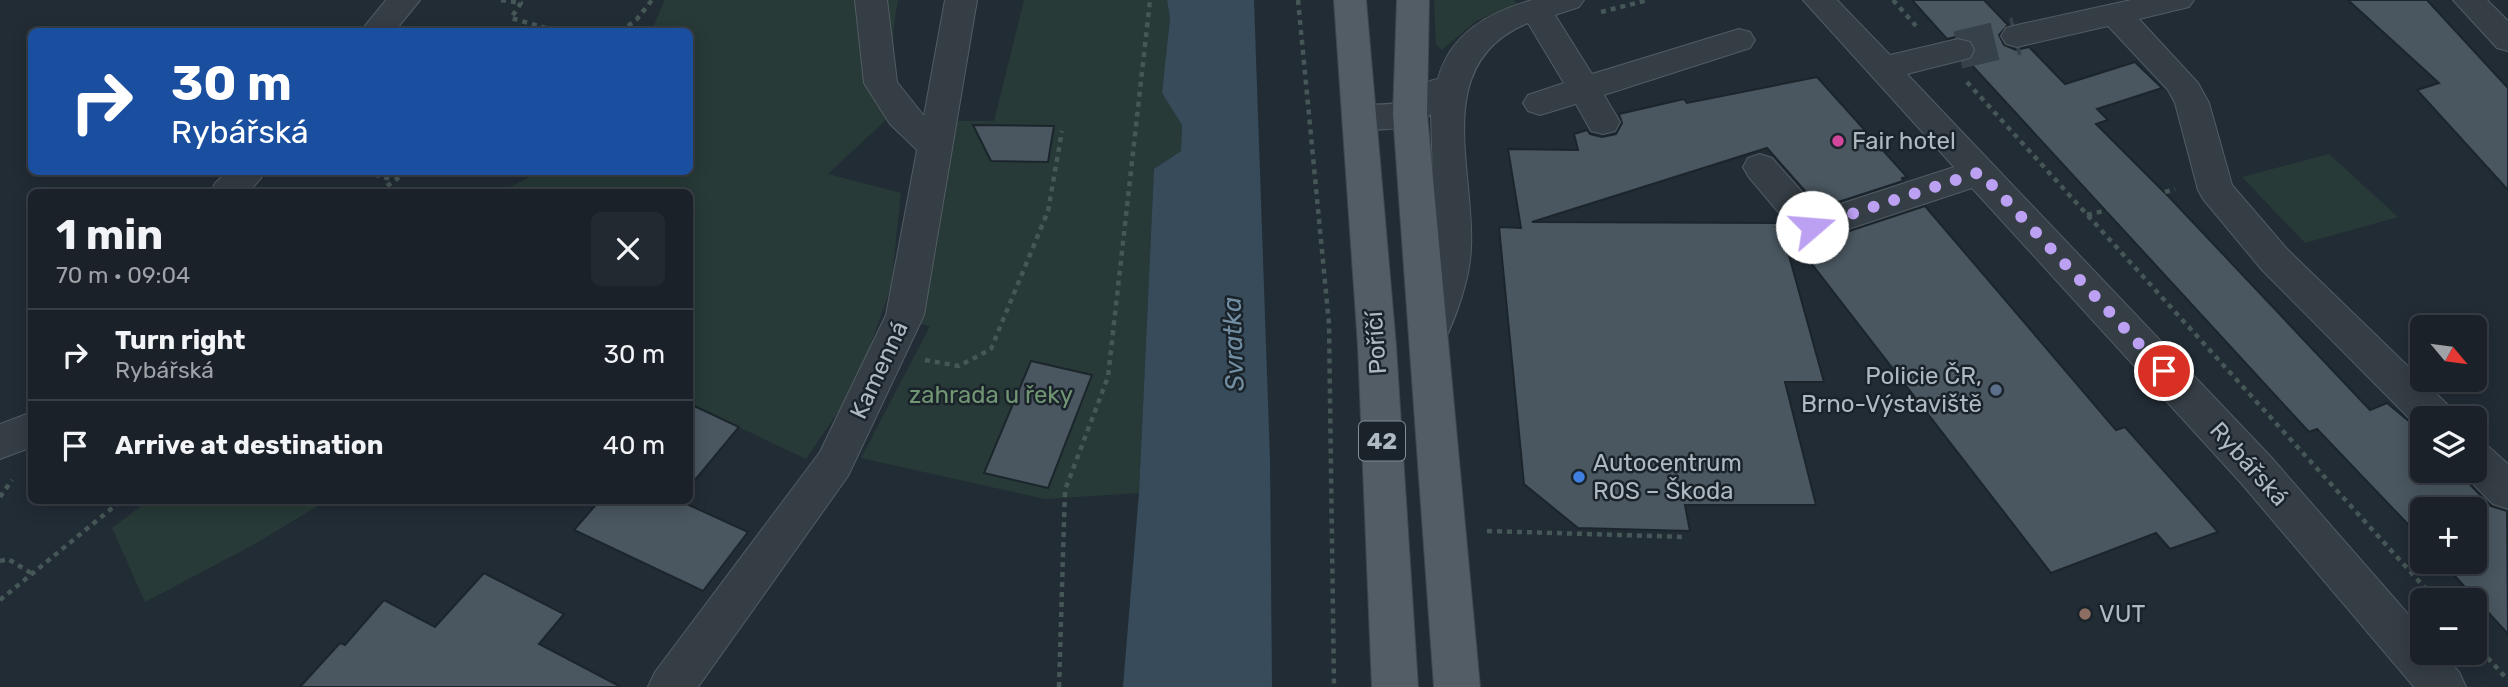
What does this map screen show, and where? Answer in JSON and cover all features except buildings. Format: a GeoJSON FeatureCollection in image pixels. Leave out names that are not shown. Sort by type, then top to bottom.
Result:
{"type":"FeatureCollection","features":[{"type":"Feature","properties":{"kind":"main road","name":"Poříčí"},"geometry":{"type":"LineString","coordinates":[[1350,0],[1377,346],[1395,687]]}},
{"type":"Feature","properties":{"kind":"main road","name":"42"},"geometry":{"type":"LineString","coordinates":[[1413,0],[1410,114],[1457,687]]}},
{"type":"Feature","properties":{"kind":"street"},"geometry":{"type":"LineString","coordinates":[[380,28],[404,0]]}},
{"type":"Feature","properties":{"kind":"street"},"geometry":{"type":"LineString","coordinates":[[872,0],[881,83],[902,115],[935,147]]}},
{"type":"Feature","properties":{"kind":"street","name":"Kamenná"},"geometry":{"type":"LineString","coordinates":[[671,687],[834,464],[905,315],[961,0]]}},
{"type":"Feature","properties":{"kind":"street"},"geometry":{"type":"LineString","coordinates":[[1360,116],[1410,114],[1453,74],[1474,43],[1488,30],[1568,0]]}},
{"type":"Feature","properties":{"kind":"street","name":"Rybářská"},"geometry":{"type":"LineString","coordinates":[[1819,0],[2256,470],[2443,687]]}},
{"type":"Feature","properties":{"kind":"street"},"geometry":{"type":"LineString","coordinates":[[2017,36],[2178,0]]}},
{"type":"Feature","properties":{"kind":"street"},"geometry":{"type":"LineString","coordinates":[[2469,0],[2508,40]]}},
{"type":"Feature","properties":{"kind":"street"},"geometry":{"type":"LineString","coordinates":[[1535,11],[1552,32],[1603,122]]}},
{"type":"Feature","properties":{"kind":"street"},"geometry":{"type":"LineString","coordinates":[[2116,15],[2181,83],[2192,103],[2216,190],[2275,260],[2423,406]]}},
{"type":"Feature","properties":{"kind":"street"},"geometry":{"type":"LineString","coordinates":[[1540,103],[1739,40]]}},
{"type":"Feature","properties":{"kind":"street"},"geometry":{"type":"LineString","coordinates":[[1885,68],[1950,52]]}},
{"type":"Feature","properties":{"kind":"street"},"geometry":{"type":"LineString","coordinates":[[1428,337],[1453,250],[1447,114],[1453,74]]}},
{"type":"Feature","properties":{"kind":"street"},"geometry":{"type":"LineString","coordinates":[[1760,167],[1812,227],[1980,172]]}},
{"type":"Feature","properties":{"kind":"street"},"geometry":{"type":"LineString","coordinates":[[231,189],[245,175]]}},
{"type":"Feature","properties":{"kind":"street"},"geometry":{"type":"LineString","coordinates":[[0,442],[28,431]]}},
{"type":"Feature","properties":{"kind":"street"},"geometry":{"type":"LineString","coordinates":[[2487,471],[2508,491]]}},
{"type":"Feature","properties":{"kind":"path"},"geometry":{"type":"LineString","coordinates":[[501,0],[521,3],[511,18],[546,28]]}},
{"type":"Feature","properties":{"kind":"path"},"geometry":{"type":"LineString","coordinates":[[625,28],[637,19],[652,0]]}},
{"type":"Feature","properties":{"kind":"path"},"geometry":{"type":"LineString","coordinates":[[1059,687],[1065,490],[1108,377],[1150,0]]}},
{"type":"Feature","properties":{"kind":"path"},"geometry":{"type":"LineString","coordinates":[[1298,0],[1329,324],[1334,687]]}},
{"type":"Feature","properties":{"kind":"path"},"geometry":{"type":"LineString","coordinates":[[1599,13],[1648,0]]}},
{"type":"Feature","properties":{"kind":"path"},"geometry":{"type":"LineString","coordinates":[[1893,0],[1950,52],[2087,215],[2425,588]]}},
{"type":"Feature","properties":{"kind":"path"},"geometry":{"type":"LineString","coordinates":[[923,360],[959,366],[991,349],[1048,211],[1062,131]]}},
{"type":"Feature","properties":{"kind":"path"},"geometry":{"type":"LineString","coordinates":[[376,175],[394,180]]}},
{"type":"Feature","properties":{"kind":"path"},"geometry":{"type":"LineString","coordinates":[[383,189],[402,175]]}},
{"type":"Feature","properties":{"kind":"path"},"geometry":{"type":"LineString","coordinates":[[2087,215],[2107,210]]}},
{"type":"Feature","properties":{"kind":"path"},"geometry":{"type":"LineString","coordinates":[[0,600],[117,504]]}},
{"type":"Feature","properties":{"kind":"path"},"geometry":{"type":"LineString","coordinates":[[1485,531],[1686,537]]}},
{"type":"Feature","properties":{"kind":"path"},"geometry":{"type":"LineString","coordinates":[[0,561],[8,559],[31,573]]}},
{"type":"Feature","properties":{"kind":"path"},"geometry":{"type":"LineString","coordinates":[[2487,657],[2508,680]]}},
{"type":"Feature","properties":{"kind":"path"},"geometry":{"type":"LineString","coordinates":[[2499,670],[2508,667]]}},
{"type":"Feature","properties":{"kind":"green space"},"geometry":{"type":"Polygon","coordinates":[[[665,0],[898,0],[894,52],[904,103],[828,174],[901,193],[891,287],[868,352],[840,409],[806,459],[693,405],[693,189],[507,189],[533,175],[693,175],[693,28],[652,28],[665,0]]]}},
{"type":"Feature","properties":{"kind":"green space","name":"zahrada u řeky"},"geometry":{"type":"Polygon","coordinates":[[[1024,0],[1167,0],[1170,18],[1162,93],[1182,125],[1181,151],[1154,169],[1139,493],[1045,499],[861,458],[930,326],[920,324],[955,121],[994,121],[1024,0]]]}},
{"type":"Feature","properties":{"kind":"green space"},"geometry":{"type":"Polygon","coordinates":[[[1434,0],[1513,0],[1518,3],[1476,21],[1442,50],[1436,45],[1434,0]]]}},
{"type":"Feature","properties":{"kind":"green space"},"geometry":{"type":"Polygon","coordinates":[[[2329,154],[2398,217],[2305,243],[2242,177],[2329,154]]]}},
{"type":"Feature","properties":{"kind":"green space"},"geometry":{"type":"Polygon","coordinates":[[[144,504],[321,504],[253,545],[145,602],[112,528],[144,504]]]}},
{"type":"Feature","properties":{"kind":"water","name":"Svratka"},"geometry":{"type":"Polygon","coordinates":[[[1167,0],[1254,0],[1270,460],[1272,687],[1123,687],[1139,493],[1154,169],[1181,151],[1182,125],[1162,93],[1170,18],[1167,0]]]}},
{"type":"Feature","properties":{"kind":"tunnel"},"geometry":{"type":"LineString","coordinates":[[1958,50],[2017,36]]}},
{"type":"Feature","properties":{"kind":"place","name":"Fair hotel"},"geometry":{"type":"Point","coordinates":[1838,141]}},
{"type":"Feature","properties":{"kind":"place","name":"Policie ČR, Brno-Výstaviště"},"geometry":{"type":"Point","coordinates":[1996,390]}},
{"type":"Feature","properties":{"kind":"place","name":"Autocentrum ROS – Škoda"},"geometry":{"type":"Point","coordinates":[1579,477]}},
{"type":"Feature","properties":{"kind":"place","name":"VUT"},"geometry":{"type":"Point","coordinates":[2085,614]}},
{"type":"Feature","properties":{"kind":"route"},"geometry":{"type":"LineString","coordinates":[[1812,227],[1980,172],[2164,371]]}}]}
